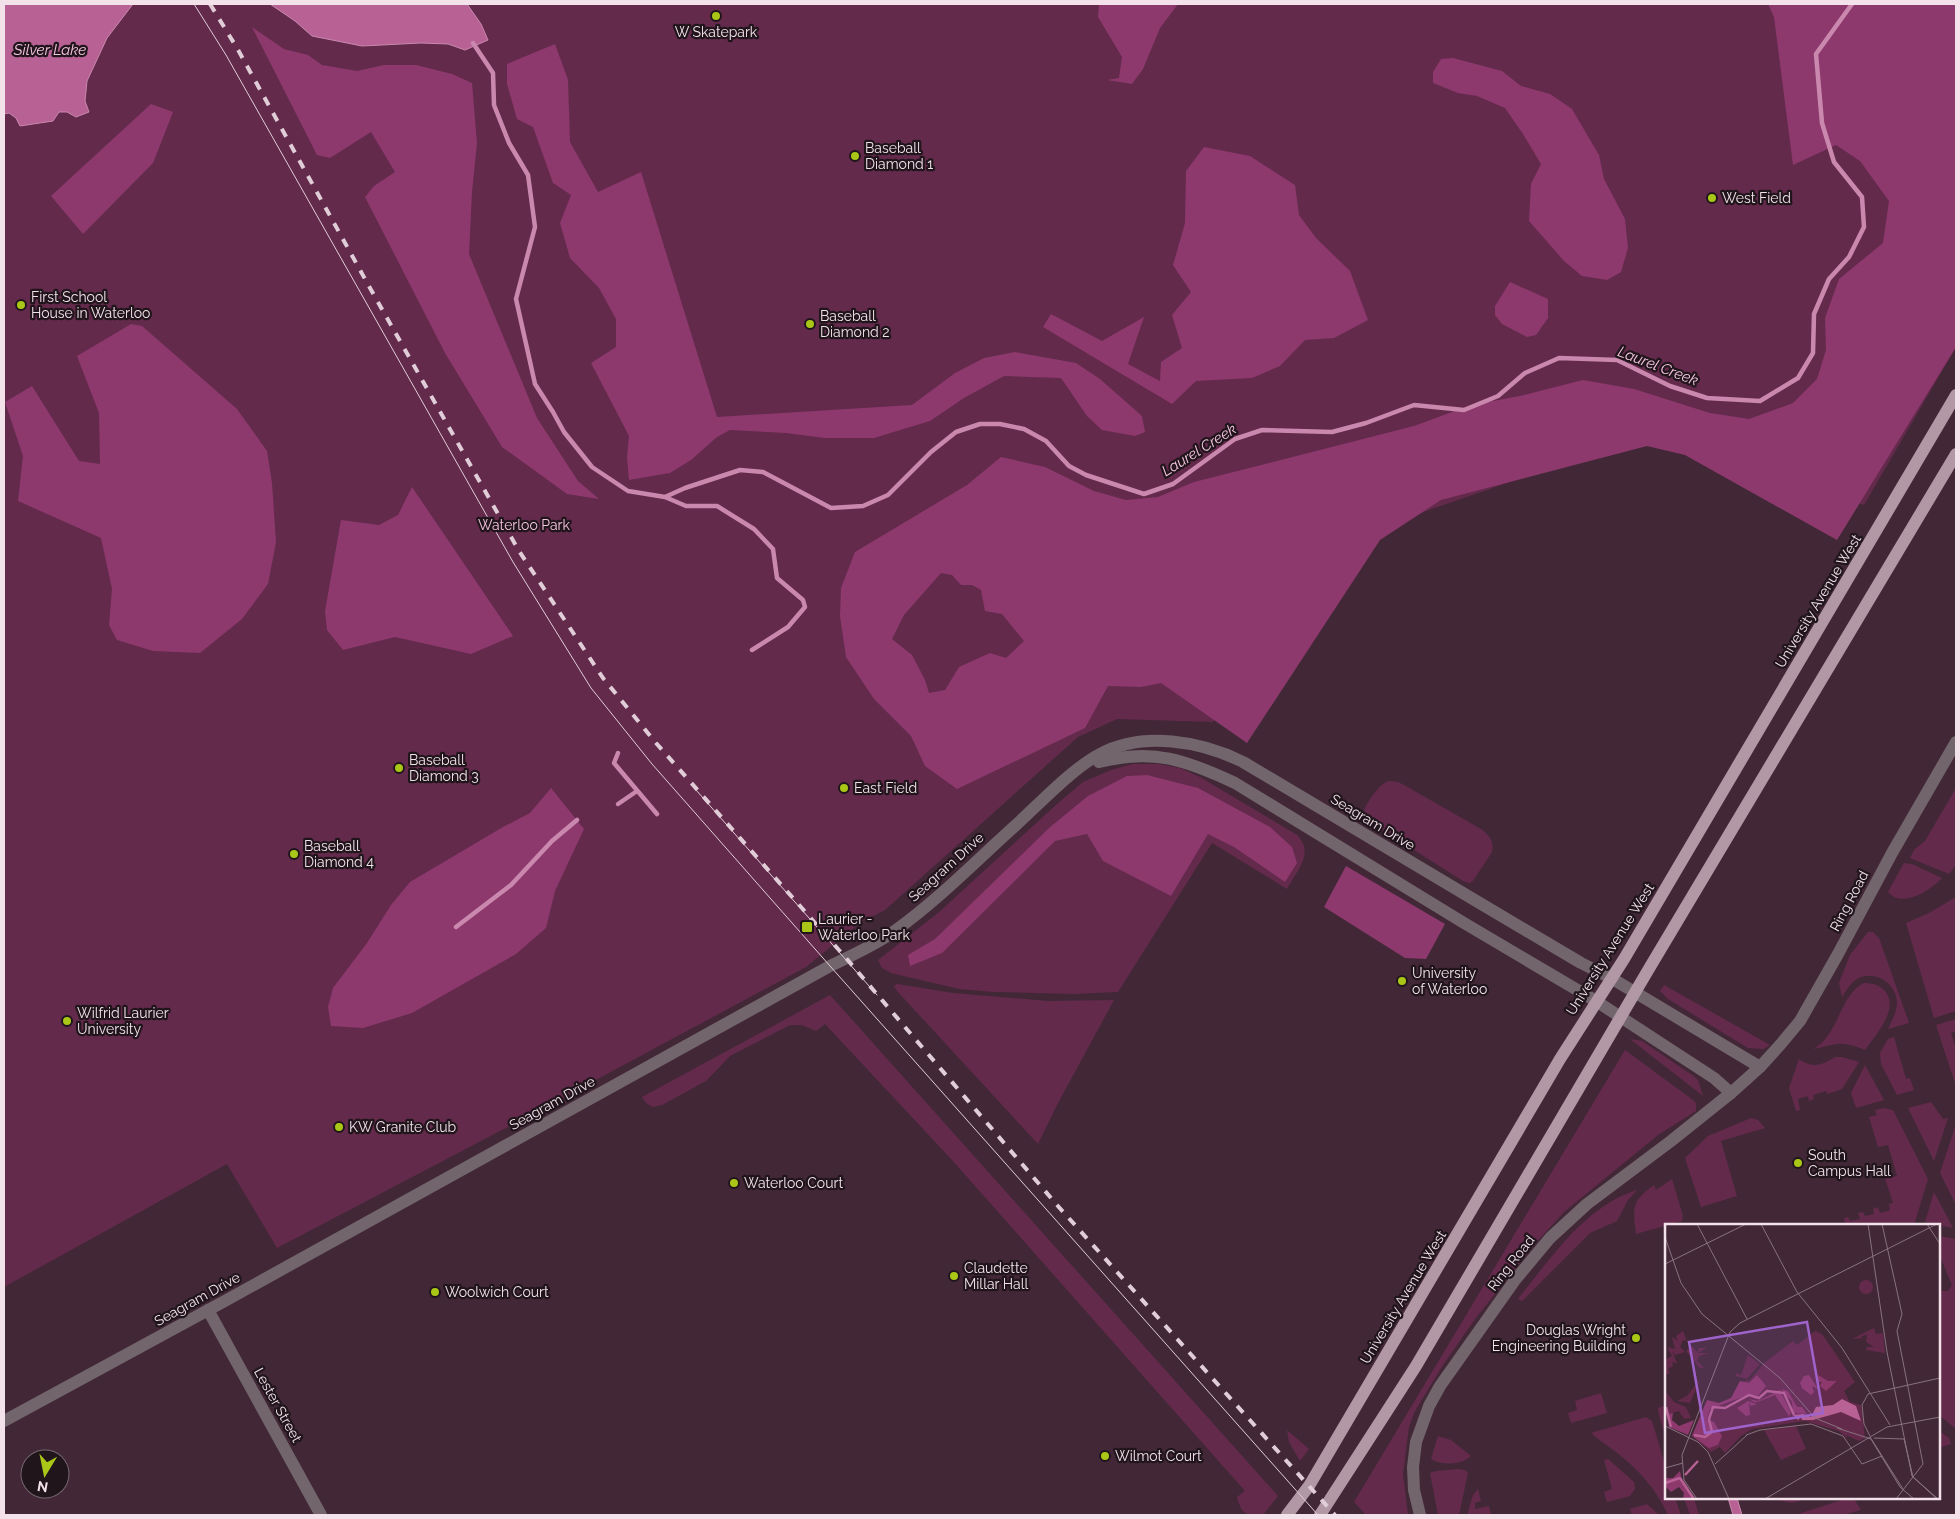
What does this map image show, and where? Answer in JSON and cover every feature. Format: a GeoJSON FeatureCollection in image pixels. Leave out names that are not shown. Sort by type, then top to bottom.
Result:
{"type":"FeatureCollection","features":[{"type":"Feature","properties":{"kind":"main road","name":"University Avenue West"},"geometry":{"type":"LineString","coordinates":[[1287,1515],[1309,1486],[1560,1059],[1611,978],[1956,395]]}},
{"type":"Feature","properties":{"kind":"main road"},"geometry":{"type":"LineString","coordinates":[[1320,1515],[1416,1366],[1621,1016],[1956,454]]}},
{"type":"Feature","properties":{"kind":"street","name":"Seagram Drive"},"geometry":{"type":"LineString","coordinates":[[4,1421],[878,941],[925,907],[1082,767],[1100,754],[1129,744],[1179,742],[1223,752],[1243,762],[1572,958],[1636,992]]}},
{"type":"Feature","properties":{"kind":"street","name":"Ring Road"},"geometry":{"type":"LineString","coordinates":[[1420,1515],[1414,1490],[1413,1467],[1420,1428],[1440,1386],[1515,1280],[1550,1238],[1587,1204],[1671,1141],[1760,1067],[1800,1020],[1956,742]]}},
{"type":"Feature","properties":{"kind":"street","name":"Seagram Drive"},"geometry":{"type":"LineString","coordinates":[[1082,767],[1112,759],[1144,755],[1167,757],[1200,766],[1235,783],[1464,923],[1621,1016]]}},
{"type":"Feature","properties":{"kind":"street"},"geometry":{"type":"LineString","coordinates":[[1636,992],[1760,1067]]}},
{"type":"Feature","properties":{"kind":"street"},"geometry":{"type":"LineString","coordinates":[[1621,1016],[1714,1078],[1731,1092]]}},
{"type":"Feature","properties":{"kind":"street","name":"Lester Street"},"geometry":{"type":"LineString","coordinates":[[208,1310],[321,1515]]}},
{"type":"Feature","properties":{"kind":"green space","name":"Waterloo Park"},"geometry":{"type":"Polygon","coordinates":[[[4,4],[1956,4],[1956,347],[1864,505],[1654,432],[1357,535],[1213,722],[1117,719],[1078,737],[885,910],[861,922],[806,967],[540,1110],[277,1248],[227,1164],[4,1287],[4,4]]]}},
{"type":"Feature","properties":{"kind":"green space"},"geometry":{"type":"Polygon","coordinates":[[[1133,764],[1158,764],[1180,768],[1200,777],[1297,835],[1302,842],[1304,855],[1287,889],[1212,843],[1118,992],[1074,994],[959,989],[891,973],[882,968],[878,960],[938,913],[1083,782],[1111,770],[1133,764]]]}},
{"type":"Feature","properties":{"kind":"green space"},"geometry":{"type":"Polygon","coordinates":[[[1389,781],[1404,785],[1481,829],[1489,836],[1492,841],[1492,852],[1473,881],[1469,883],[1463,881],[1362,817],[1365,807],[1372,796],[1381,786],[1389,781]]]}},
{"type":"Feature","properties":{"kind":"green space"},"geometry":{"type":"Polygon","coordinates":[[[1956,788],[1956,865],[1949,874],[1910,858],[1914,850],[1925,841],[1956,788]]]}},
{"type":"Feature","properties":{"kind":"green space"},"geometry":{"type":"Polygon","coordinates":[[[1904,863],[1912,864],[1942,878],[1931,888],[1916,896],[1901,899],[1894,897],[1888,892],[1904,863]]]}},
{"type":"Feature","properties":{"kind":"green space"},"geometry":{"type":"Polygon","coordinates":[[[1956,897],[1956,1011],[1934,1018],[1906,923],[1929,913],[1956,897]]]}},
{"type":"Feature","properties":{"kind":"green space"},"geometry":{"type":"Polygon","coordinates":[[[1868,932],[1873,932],[1879,938],[1909,1023],[1888,1029],[1896,1010],[1896,996],[1889,984],[1877,977],[1864,976],[1857,979],[1850,985],[1842,997],[1839,983],[1850,955],[1868,932]]]}},
{"type":"Feature","properties":{"kind":"green space"},"geometry":{"type":"Polygon","coordinates":[[[1864,983],[1881,987],[1889,998],[1890,1006],[1880,1030],[1865,1050],[1844,1044],[1834,1044],[1814,1049],[1831,1032],[1852,993],[1864,983]]]}},
{"type":"Feature","properties":{"kind":"green space"},"geometry":{"type":"Polygon","coordinates":[[[897,984],[953,993],[1048,1001],[1114,1000],[1038,1144],[897,991],[894,986],[897,984]]]}},
{"type":"Feature","properties":{"kind":"green space"},"geometry":{"type":"Polygon","coordinates":[[[1664,985],[1770,1045],[1763,1049],[1748,1048],[1668,999],[1660,991],[1664,985]]]}},
{"type":"Feature","properties":{"kind":"green space"},"geometry":{"type":"Polygon","coordinates":[[[830,995],[1278,1496],[1263,1515],[1252,1515],[1243,1511],[1237,1497],[1245,1491],[952,1160],[825,1024],[816,1031],[802,1025],[790,1025],[730,1056],[706,1081],[662,1105],[653,1107],[646,1103],[642,1097],[830,995]]]}},
{"type":"Feature","properties":{"kind":"green space"},"geometry":{"type":"Polygon","coordinates":[[[1956,1019],[1956,1031],[1951,1033],[1956,1049],[1956,1086],[1936,1025],[1956,1019]]]}},
{"type":"Feature","properties":{"kind":"green space"},"geometry":{"type":"Polygon","coordinates":[[[1894,1037],[1906,1079],[1910,1078],[1914,1090],[1897,1095],[1881,1064],[1880,1053],[1888,1039],[1894,1037]]]}},
{"type":"Feature","properties":{"kind":"green space"},"geometry":{"type":"Polygon","coordinates":[[[1630,1039],[1642,1041],[1692,1075],[1698,1080],[1703,1096],[1630,1039]]]}},
{"type":"Feature","properties":{"kind":"green space"},"geometry":{"type":"Polygon","coordinates":[[[1625,1050],[1693,1100],[1696,1103],[1696,1111],[1658,1135],[1564,1212],[1534,1245],[1475,1319],[1443,1365],[1415,1411],[1409,1427],[1403,1474],[1408,1515],[1366,1515],[1354,1502],[1625,1050]]]}},
{"type":"Feature","properties":{"kind":"green space"},"geometry":{"type":"Polygon","coordinates":[[[1835,1057],[1859,1062],[1842,1089],[1827,1094],[1826,1091],[1813,1095],[1814,1099],[1809,1101],[1808,1096],[1798,1099],[1800,1110],[1796,1111],[1789,1088],[1799,1059],[1809,1064],[1817,1065],[1835,1057]]]}},
{"type":"Feature","properties":{"kind":"green space"},"geometry":{"type":"Polygon","coordinates":[[[1865,1065],[1884,1100],[1856,1108],[1851,1093],[1865,1065]]]}},
{"type":"Feature","properties":{"kind":"green space"},"geometry":{"type":"Polygon","coordinates":[[[1931,1102],[1943,1119],[1948,1118],[1934,1161],[1908,1108],[1931,1102]]]}},
{"type":"Feature","properties":{"kind":"green space"},"geometry":{"type":"Polygon","coordinates":[[[1883,1108],[1893,1110],[1928,1179],[1914,1224],[1842,1224],[1845,1223],[1844,1218],[1848,1217],[1850,1221],[1860,1219],[1858,1213],[1863,1212],[1865,1216],[1874,1214],[1873,1209],[1878,1207],[1880,1213],[1890,1210],[1889,1204],[1893,1203],[1885,1178],[1897,1176],[1888,1145],[1878,1147],[1869,1117],[1877,1115],[1875,1110],[1883,1108]]]}},
{"type":"Feature","properties":{"kind":"green space"},"geometry":{"type":"Polygon","coordinates":[[[1751,1118],[1758,1120],[1765,1128],[1721,1141],[1737,1196],[1701,1207],[1685,1158],[1708,1136],[1751,1118]]]}},
{"type":"Feature","properties":{"kind":"green space"},"geometry":{"type":"Polygon","coordinates":[[[1956,1124],[1956,1205],[1940,1173],[1956,1124]]]}},
{"type":"Feature","properties":{"kind":"green space"},"geometry":{"type":"Polygon","coordinates":[[[1672,1179],[1683,1216],[1682,1221],[1665,1224],[1665,1226],[1636,1234],[1635,1205],[1641,1196],[1654,1185],[1656,1190],[1672,1179]]]}},
{"type":"Feature","properties":{"kind":"green space"},"geometry":{"type":"Polygon","coordinates":[[[1637,1190],[1628,1200],[1617,1221],[1590,1233],[1522,1301],[1518,1299],[1561,1246],[1585,1221],[1612,1201],[1637,1190]]]}},
{"type":"Feature","properties":{"kind":"green space"},"geometry":{"type":"Polygon","coordinates":[[[1934,1192],[1953,1228],[1925,1222],[1934,1192]]]}},
{"type":"Feature","properties":{"kind":"green space"},"geometry":{"type":"Polygon","coordinates":[[[1940,1236],[1956,1239],[1956,1429],[1940,1416],[1940,1291],[1948,1291],[1952,1285],[1940,1256],[1940,1236]]]}},
{"type":"Feature","properties":{"kind":"green space"},"geometry":{"type":"Polygon","coordinates":[[[1601,1393],[1607,1413],[1571,1423],[1568,1413],[1577,1410],[1575,1401],[1601,1393]]]}},
{"type":"Feature","properties":{"kind":"green space"},"geometry":{"type":"Polygon","coordinates":[[[1665,1405],[1665,1436],[1658,1411],[1658,1408],[1665,1405]]]}},
{"type":"Feature","properties":{"kind":"green space"},"geometry":{"type":"Polygon","coordinates":[[[1646,1417],[1652,1421],[1665,1465],[1665,1499],[1675,1499],[1681,1515],[1668,1515],[1653,1489],[1639,1473],[1591,1433],[1646,1417]]]}},
{"type":"Feature","properties":{"kind":"green space"},"geometry":{"type":"Polygon","coordinates":[[[1287,1430],[1309,1449],[1300,1461],[1289,1442],[1287,1430]]]}},
{"type":"Feature","properties":{"kind":"green space"},"geometry":{"type":"Polygon","coordinates":[[[1940,1432],[1949,1438],[1951,1444],[1940,1448],[1940,1432]]]}},
{"type":"Feature","properties":{"kind":"green space"},"geometry":{"type":"Polygon","coordinates":[[[1438,1436],[1451,1440],[1471,1456],[1452,1464],[1441,1463],[1431,1459],[1438,1436]]]}},
{"type":"Feature","properties":{"kind":"green space"},"geometry":{"type":"Polygon","coordinates":[[[1608,1459],[1634,1482],[1635,1489],[1630,1496],[1607,1502],[1604,1492],[1612,1489],[1604,1460],[1608,1459]]]}},
{"type":"Feature","properties":{"kind":"green space"},"geometry":{"type":"Polygon","coordinates":[[[1458,1469],[1465,1470],[1468,1473],[1459,1515],[1438,1515],[1430,1473],[1458,1469]]]}},
{"type":"Feature","properties":{"kind":"green space"},"geometry":{"type":"Polygon","coordinates":[[[1478,1489],[1481,1501],[1475,1503],[1475,1509],[1489,1506],[1491,1515],[1467,1515],[1473,1495],[1478,1489]]]}},
{"type":"Feature","properties":{"kind":"green space"},"geometry":{"type":"Polygon","coordinates":[[[1684,1499],[1694,1499],[1699,1515],[1690,1515],[1684,1499]]]}},
{"type":"Feature","properties":{"kind":"green space"},"geometry":{"type":"Polygon","coordinates":[[[1778,1499],[1803,1499],[1798,1502],[1778,1499]]]}},
{"type":"Feature","properties":{"kind":"green space"},"geometry":{"type":"Polygon","coordinates":[[[1845,1499],[1854,1499],[1861,1510],[1843,1515],[1795,1515],[1845,1499]]]}},
{"type":"Feature","properties":{"kind":"green space"},"geometry":{"type":"Polygon","coordinates":[[[1647,1504],[1659,1515],[1632,1515],[1630,1509],[1647,1504]]]}},
{"type":"Feature","properties":{"kind":"shaded area"},"geometry":{"type":"Polygon","coordinates":[[[1099,4],[1178,4],[1160,28],[1143,69],[1132,84],[1107,80],[1119,78],[1122,57],[1098,17],[1099,4]]]}},
{"type":"Feature","properties":{"kind":"shaded area"},"geometry":{"type":"Polygon","coordinates":[[[1768,4],[1956,4],[1956,347],[1837,540],[1685,455],[1647,446],[1441,500],[1380,540],[1247,743],[1161,683],[1141,687],[1108,686],[1085,728],[957,789],[925,766],[911,736],[874,699],[846,657],[840,616],[841,588],[855,552],[967,485],[1001,457],[1045,467],[1094,491],[1126,500],[1158,497],[1194,482],[1414,426],[1471,405],[1520,396],[1583,380],[1634,389],[1710,413],[1749,419],[1793,403],[1817,379],[1826,350],[1825,318],[1839,279],[1883,243],[1889,201],[1860,161],[1836,145],[1793,165],[1774,17],[1768,4]],[[941,573],[904,615],[892,639],[912,655],[925,680],[929,693],[945,690],[959,667],[990,653],[1006,658],[1024,641],[1002,614],[985,611],[981,590],[972,585],[961,585],[952,575],[941,573]]]}},
{"type":"Feature","properties":{"kind":"shaded area"},"geometry":{"type":"Polygon","coordinates":[[[252,27],[284,49],[308,55],[322,65],[357,71],[384,65],[416,65],[452,74],[472,83],[477,143],[469,254],[537,418],[578,481],[599,499],[567,494],[502,447],[445,353],[365,197],[374,186],[395,172],[371,132],[330,158],[317,155],[252,27]]]}},
{"type":"Feature","properties":{"kind":"shaded area"},"geometry":{"type":"Polygon","coordinates":[[[555,44],[568,80],[570,142],[598,192],[641,172],[717,417],[912,405],[955,373],[984,358],[1015,352],[1076,363],[1100,379],[1142,416],[1145,432],[1135,436],[1102,430],[1087,416],[1061,378],[1004,376],[964,398],[930,421],[874,438],[825,438],[786,433],[730,430],[717,437],[691,460],[670,473],[629,480],[627,457],[629,436],[591,363],[616,347],[616,319],[599,288],[570,258],[560,223],[571,195],[553,183],[533,127],[517,119],[507,84],[507,64],[555,44]]]}},
{"type":"Feature","properties":{"kind":"shaded area"},"geometry":{"type":"Polygon","coordinates":[[[1453,58],[1502,71],[1521,86],[1550,94],[1572,109],[1599,155],[1604,179],[1625,219],[1628,248],[1621,272],[1607,280],[1582,276],[1564,261],[1529,221],[1531,184],[1541,164],[1505,108],[1477,96],[1458,93],[1433,83],[1433,72],[1441,59],[1453,58]]]}},
{"type":"Feature","properties":{"kind":"shaded area"},"geometry":{"type":"Polygon","coordinates":[[[151,104],[173,112],[153,163],[83,234],[51,196],[151,104]]]}},
{"type":"Feature","properties":{"kind":"shaded area"},"geometry":{"type":"Polygon","coordinates":[[[1204,147],[1250,156],[1295,185],[1299,215],[1316,238],[1350,271],[1368,320],[1334,338],[1305,340],[1280,366],[1252,378],[1196,381],[1172,404],[1043,327],[1051,314],[1102,341],[1144,317],[1128,364],[1160,381],[1161,362],[1182,348],[1172,315],[1191,292],[1173,265],[1185,223],[1186,171],[1204,147]]]}},
{"type":"Feature","properties":{"kind":"shaded area"},"geometry":{"type":"Polygon","coordinates":[[[1510,282],[1548,299],[1548,318],[1536,335],[1527,337],[1502,324],[1495,315],[1495,306],[1510,282]]]}},
{"type":"Feature","properties":{"kind":"shaded area"},"geometry":{"type":"Polygon","coordinates":[[[131,324],[142,326],[237,409],[267,451],[272,483],[276,542],[268,584],[242,619],[200,653],[153,651],[117,640],[109,625],[112,589],[101,538],[18,501],[23,456],[5,402],[32,386],[79,461],[100,464],[99,413],[77,356],[131,324]]]}},
{"type":"Feature","properties":{"kind":"shaded area"},"geometry":{"type":"Polygon","coordinates":[[[412,487],[513,636],[471,654],[395,637],[343,650],[327,630],[325,611],[341,520],[379,525],[398,515],[412,487]]]}},
{"type":"Feature","properties":{"kind":"shaded area"},"geometry":{"type":"Polygon","coordinates":[[[1147,775],[1198,788],[1270,827],[1292,847],[1297,863],[1285,882],[1234,847],[1208,834],[1171,896],[1103,861],[1087,834],[1055,841],[942,953],[910,966],[908,955],[935,939],[1049,828],[1088,796],[1127,776],[1147,775]]]}},
{"type":"Feature","properties":{"kind":"shaded area"},"geometry":{"type":"Polygon","coordinates":[[[551,788],[584,829],[555,891],[546,928],[516,954],[412,1013],[363,1028],[331,1026],[328,1007],[333,988],[367,943],[391,905],[410,882],[530,813],[551,788]]]}},
{"type":"Feature","properties":{"kind":"shaded area"},"geometry":{"type":"Polygon","coordinates":[[[1346,866],[1445,924],[1426,959],[1405,958],[1324,907],[1346,866]]]}},
{"type":"Feature","properties":{"kind":"water","name":"Silver Lake"},"geometry":{"type":"Polygon","coordinates":[[[4,4],[133,4],[107,38],[87,81],[85,101],[89,112],[76,117],[67,112],[59,112],[53,121],[20,126],[16,118],[9,113],[4,114],[4,4]]]}},
{"type":"Feature","properties":{"kind":"water"},"geometry":{"type":"Polygon","coordinates":[[[270,4],[467,4],[481,24],[488,40],[465,50],[448,44],[421,43],[362,46],[312,36],[295,21],[270,4]]]}},
{"type":"Feature","properties":{"kind":"water"},"geometry":{"type":"Polygon","coordinates":[[[1728,1499],[1737,1499],[1742,1515],[1733,1515],[1728,1499]]]}},
{"type":"Feature","properties":{"kind":"waterway","name":"Laurel Creek"},"geometry":{"type":"LineString","coordinates":[[473,43],[493,73],[494,105],[509,143],[528,175],[535,227],[516,299],[535,384],[564,432],[592,467],[628,491],[665,497],[685,488],[740,470],[763,472],[831,508],[863,506],[888,495],[931,452],[956,432],[980,424],[1000,424],[1024,429],[1046,441],[1069,466],[1086,475],[1144,494],[1173,484],[1235,439],[1262,430],[1332,432],[1366,423],[1414,405],[1464,410],[1498,396],[1525,373],[1559,358],[1617,360],[1670,386],[1707,398],[1760,401],[1798,378],[1813,353],[1814,314],[1829,279],[1849,257],[1864,227],[1862,197],[1834,162],[1822,123],[1816,54],[1852,4]]}},
{"type":"Feature","properties":{"kind":"waterway"},"geometry":{"type":"LineString","coordinates":[[665,497],[686,506],[717,506],[754,529],[773,549],[777,578],[803,600],[805,607],[788,627],[752,650]]}},
{"type":"Feature","properties":{"kind":"waterway"},"geometry":{"type":"LineString","coordinates":[[618,753],[614,763],[657,814]]}},
{"type":"Feature","properties":{"kind":"waterway"},"geometry":{"type":"LineString","coordinates":[[618,804],[637,791]]}},
{"type":"Feature","properties":{"kind":"waterway"},"geometry":{"type":"LineString","coordinates":[[456,927],[511,885],[552,841],[577,820]]}},
{"type":"Feature","properties":{"kind":"tram line"},"geometry":{"type":"LineString","coordinates":[[194,4],[226,55],[513,562],[591,688],[652,764],[1318,1515]]}},
{"type":"Feature","properties":{"kind":"tram line"},"geometry":{"type":"LineString","coordinates":[[696,790],[877,995]]}},
{"type":"Feature","properties":{"kind":"railway"},"geometry":{"type":"LineString","coordinates":[[210,4],[237,48],[519,551],[603,678],[656,743],[846,958],[1057,1205],[1335,1515]]}},
{"type":"Feature","properties":{"kind":"place","name":"W Skatepark"},"geometry":{"type":"Point","coordinates":[716,16]}},
{"type":"Feature","properties":{"kind":"place","name":"Baseball Diamond 1"},"geometry":{"type":"Point","coordinates":[855,156]}},
{"type":"Feature","properties":{"kind":"place","name":"West Field"},"geometry":{"type":"Point","coordinates":[1712,198]}},
{"type":"Feature","properties":{"kind":"place","name":"First School House in Waterloo"},"geometry":{"type":"Point","coordinates":[21,305]}},
{"type":"Feature","properties":{"kind":"place","name":"Baseball Diamond 2"},"geometry":{"type":"Point","coordinates":[810,324]}},
{"type":"Feature","properties":{"kind":"place","name":"Baseball Diamond 3"},"geometry":{"type":"Point","coordinates":[399,768]}},
{"type":"Feature","properties":{"kind":"place","name":"East Field"},"geometry":{"type":"Point","coordinates":[844,788]}},
{"type":"Feature","properties":{"kind":"place","name":"Baseball Diamond 4"},"geometry":{"type":"Point","coordinates":[294,854]}},
{"type":"Feature","properties":{"kind":"place","name":"Laurier - Waterloo Park"},"geometry":{"type":"Point","coordinates":[807,927]}},
{"type":"Feature","properties":{"kind":"place","name":"University of Waterloo"},"geometry":{"type":"Point","coordinates":[1402,981]}},
{"type":"Feature","properties":{"kind":"place","name":"Wilfrid Laurier University"},"geometry":{"type":"Point","coordinates":[67,1021]}},
{"type":"Feature","properties":{"kind":"place","name":"KW Granite Club"},"geometry":{"type":"Point","coordinates":[339,1127]}},
{"type":"Feature","properties":{"kind":"place","name":"South Campus Hall"},"geometry":{"type":"Point","coordinates":[1798,1163]}},
{"type":"Feature","properties":{"kind":"place","name":"Waterloo Court"},"geometry":{"type":"Point","coordinates":[734,1183]}},
{"type":"Feature","properties":{"kind":"place","name":"Claudette Millar Hall"},"geometry":{"type":"Point","coordinates":[954,1276]}},
{"type":"Feature","properties":{"kind":"place","name":"Woolwich Court"},"geometry":{"type":"Point","coordinates":[435,1292]}},
{"type":"Feature","properties":{"kind":"place","name":"Douglas Wright Engineering Building"},"geometry":{"type":"Point","coordinates":[1636,1338]}},
{"type":"Feature","properties":{"kind":"place","name":"Wilmot Court"},"geometry":{"type":"Point","coordinates":[1105,1456]}}]}
